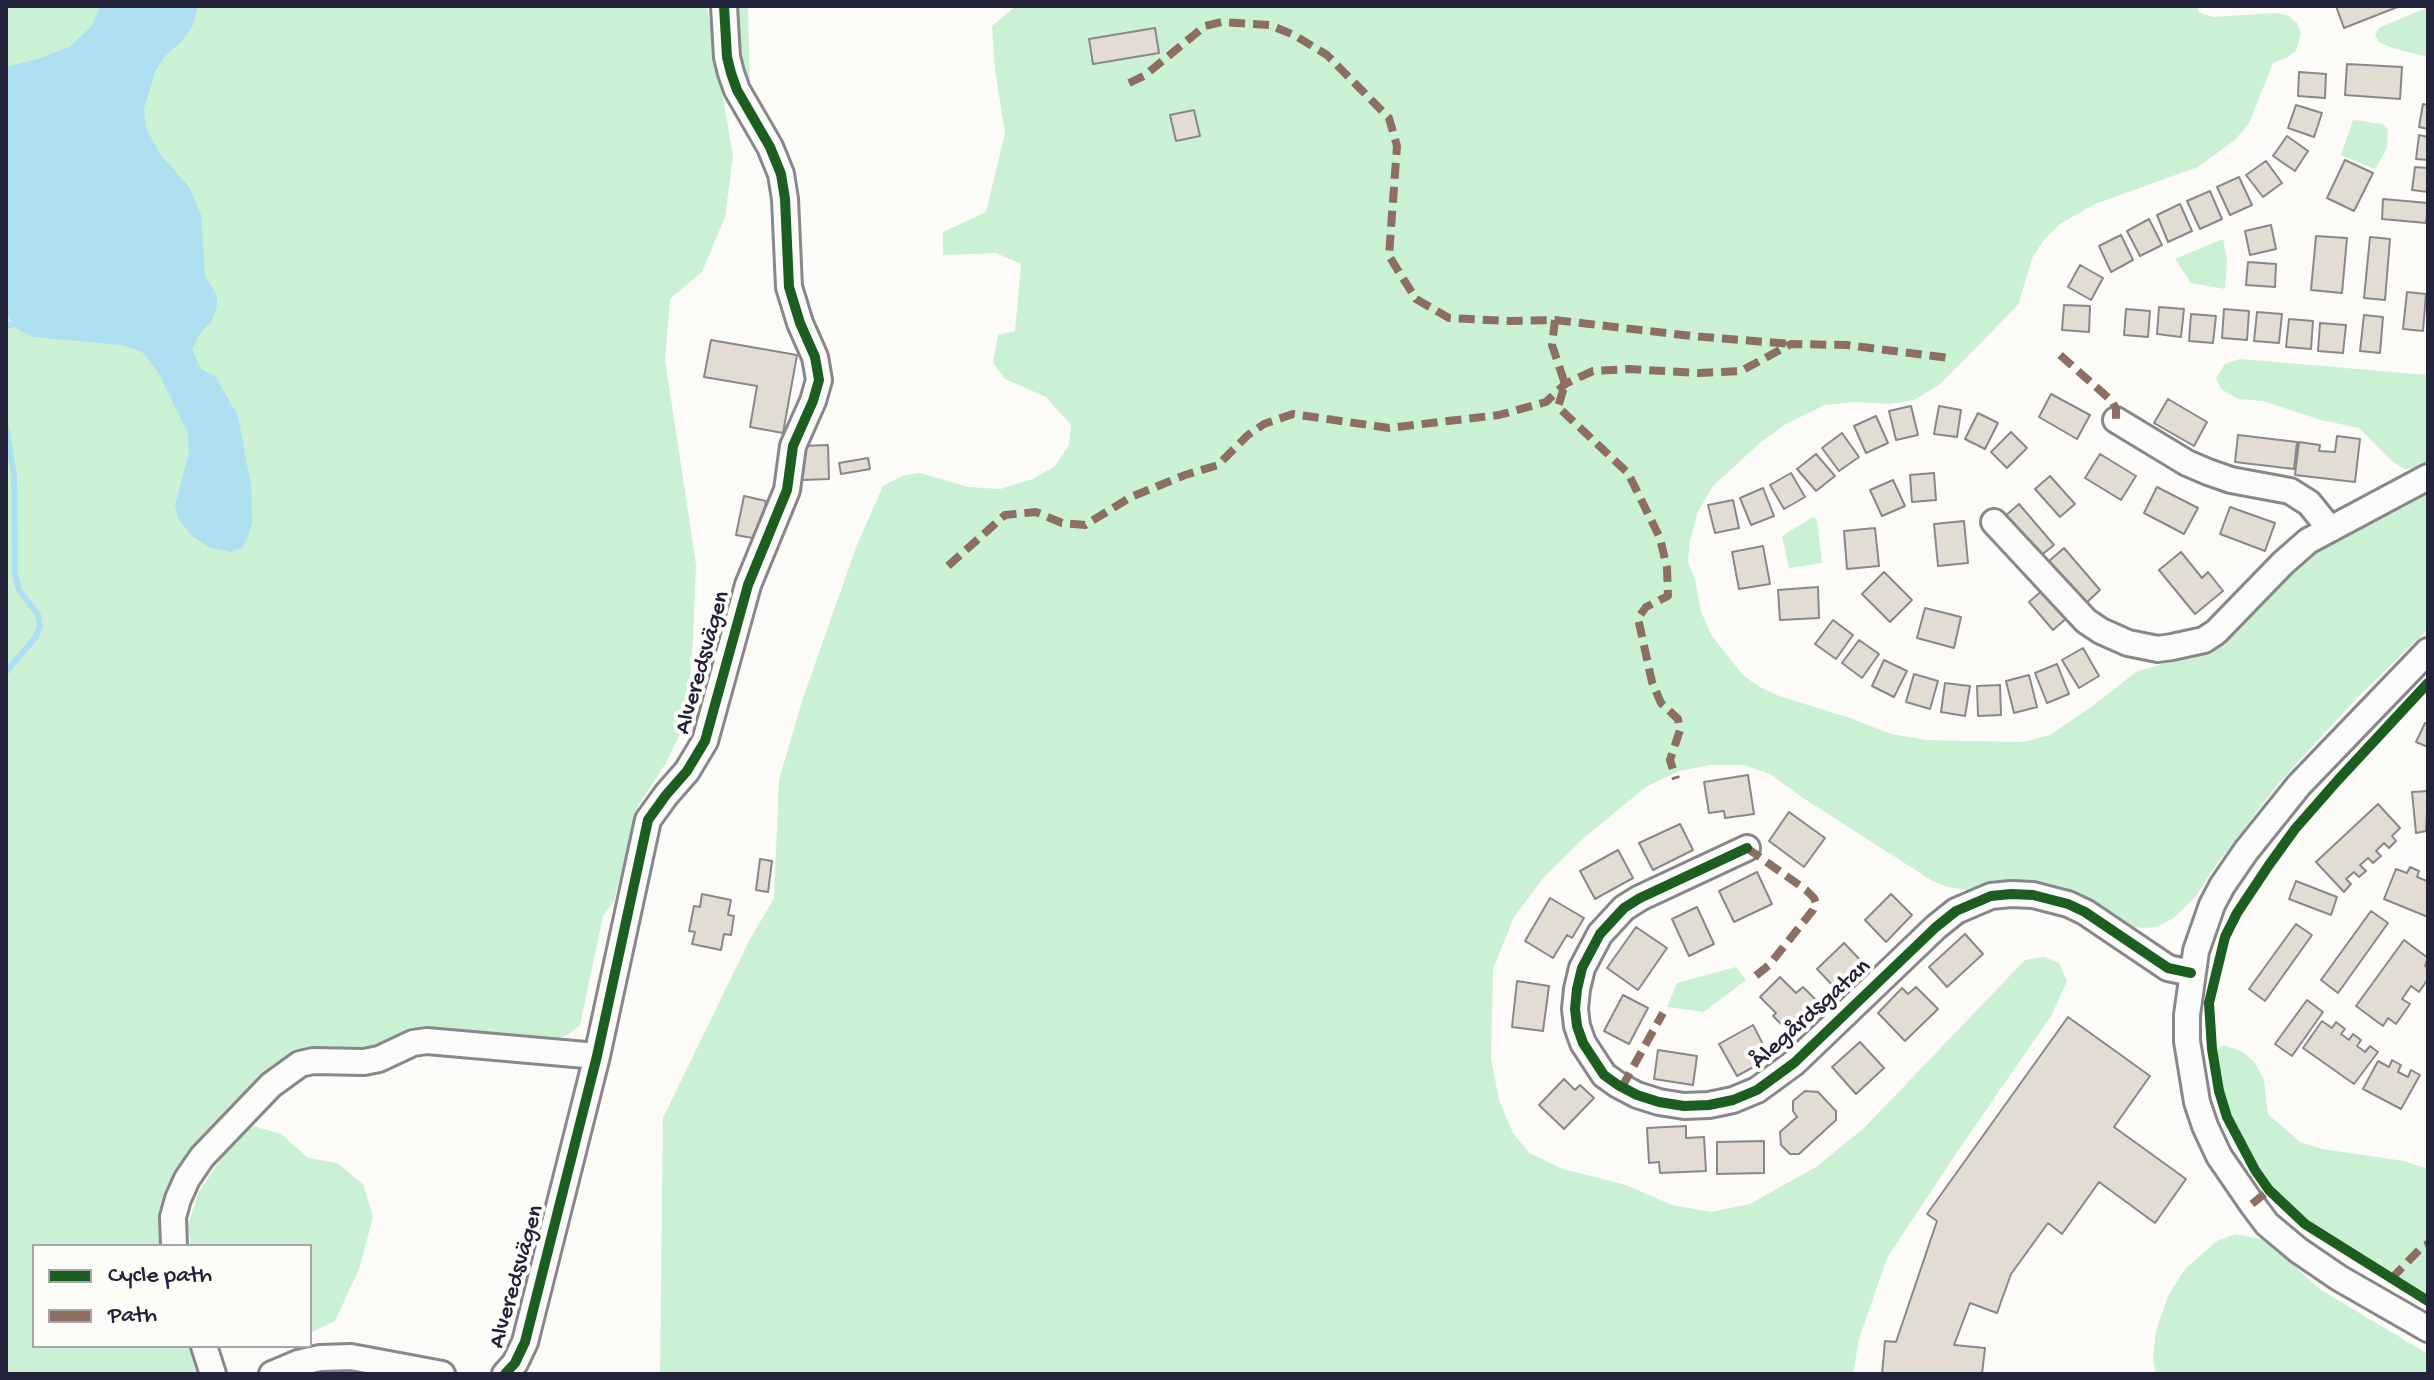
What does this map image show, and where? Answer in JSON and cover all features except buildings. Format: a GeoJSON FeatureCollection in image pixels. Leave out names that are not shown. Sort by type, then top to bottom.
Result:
{"type":"FeatureCollection","features":[{"type":"Feature","properties":{"kind":"street","name":"Alveredsvägen"},"geometry":{"type":"LineString","coordinates":[[505,1374],[515,1363],[525,1342],[597,1056],[648,820],[687,771],[705,741],[748,585],[787,490],[793,446],[819,380],[815,357],[789,287],[781,174],[731,73],[724,6]]}},
{"type":"Feature","properties":{"kind":"street"},"geometry":{"type":"LineString","coordinates":[[2116,420],[2187,463],[2208,472],[2231,480],[2290,491],[2309,503],[2330,529]]}},
{"type":"Feature","properties":{"kind":"street"},"geometry":{"type":"LineString","coordinates":[[1994,522],[2086,621],[2114,638],[2158,649],[2191,643],[2216,632],[2298,548],[2428,477]]}},
{"type":"Feature","properties":{"kind":"street"},"geometry":{"type":"LineString","coordinates":[[2428,651],[2299,785],[2222,886],[2196,951],[2187,1015],[2187,1041],[2197,1102],[2205,1126],[2219,1156],[2267,1224],[2339,1278],[2428,1329]]}},
{"type":"Feature","properties":{"kind":"street","name":"Ålegårdsgatan"},"geometry":{"type":"LineString","coordinates":[[1747,848],[1624,908],[1600,934],[1582,968],[1575,1009],[1583,1043],[1604,1075],[1637,1095],[1684,1106],[1709,1105],[1757,1090],[1794,1063],[1936,927],[1956,911],[1991,896],[2033,895],[2068,904],[2085,912],[2168,968],[2191,973]]}},
{"type":"Feature","properties":{"kind":"street"},"geometry":{"type":"LineString","coordinates":[[174,1244],[173,1217],[187,1179],[202,1157],[271,1085],[300,1064],[313,1061],[364,1062],[379,1059],[413,1043],[427,1041],[597,1056]]}},
{"type":"Feature","properties":{"kind":"street"},"geometry":{"type":"LineString","coordinates":[[205,1348],[213,1374]]}},
{"type":"Feature","properties":{"kind":"street"},"geometry":{"type":"LineString","coordinates":[[272,1374],[320,1358],[351,1357],[442,1374]]}},
{"type":"Feature","properties":{"kind":"green space"},"geometry":{"type":"Polygon","coordinates":[[[6,6],[707,6],[733,156],[725,217],[702,272],[670,299],[665,359],[696,565],[687,720],[666,763],[638,806],[614,901],[603,916],[580,1025],[566,1036],[551,1041],[315,1054],[212,1137],[169,1244],[32,1244],[32,1348],[191,1348],[197,1374],[6,1374],[6,6]]]}},
{"type":"Feature","properties":{"kind":"green space"},"geometry":{"type":"Polygon","coordinates":[[[734,6],[748,6],[750,89],[744,83],[735,46],[734,6]]]}},
{"type":"Feature","properties":{"kind":"green space"},"geometry":{"type":"Polygon","coordinates":[[[1016,6],[2196,6],[2200,13],[2213,17],[2276,13],[2289,16],[2297,23],[2301,33],[2296,51],[2273,63],[2249,123],[2236,139],[2198,167],[2095,204],[2060,224],[2033,256],[2018,305],[1939,385],[1914,400],[1889,404],[1856,402],[1825,405],[1786,424],[1761,442],[1713,486],[1698,512],[1688,562],[1695,579],[1701,612],[1712,636],[1743,675],[1779,696],[1891,734],[1926,740],[2023,742],[2050,735],[2136,672],[2192,659],[2218,646],[2288,574],[2317,552],[2428,492],[2428,629],[2356,699],[2279,783],[2196,896],[2174,918],[2157,927],[2126,926],[2067,888],[2047,883],[2018,880],[1968,890],[1948,887],[1931,880],[1770,774],[1744,765],[1711,765],[1679,771],[1646,787],[1586,836],[1544,877],[1514,917],[1493,969],[1491,1058],[1499,1100],[1513,1133],[1529,1153],[1563,1169],[1626,1185],[1672,1205],[1711,1212],[1750,1204],[1816,1167],[1864,1128],[2025,960],[2044,957],[2059,963],[2067,981],[2051,1016],[1887,1258],[1859,1339],[1853,1374],[660,1374],[663,1118],[749,941],[774,898],[779,780],[803,698],[857,545],[883,486],[904,475],[920,473],[968,487],[1000,489],[1033,479],[1055,466],[1069,445],[1071,425],[1046,397],[1005,379],[993,363],[998,335],[1015,331],[1021,264],[996,253],[943,255],[943,232],[986,212],[1005,133],[992,26],[1016,6]]]}},
{"type":"Feature","properties":{"kind":"green space"},"geometry":{"type":"Polygon","coordinates":[[[2428,7],[2428,57],[2379,42],[2375,35],[2379,28],[2428,7]]]}},
{"type":"Feature","properties":{"kind":"green space"},"geometry":{"type":"Polygon","coordinates":[[[2353,120],[2383,124],[2388,130],[2387,148],[2375,169],[2341,155],[2353,120]]]}},
{"type":"Feature","properties":{"kind":"green space"},"geometry":{"type":"Polygon","coordinates":[[[2223,239],[2227,261],[2225,289],[2191,283],[2175,259],[2223,239]]]}},
{"type":"Feature","properties":{"kind":"green space"},"geometry":{"type":"Polygon","coordinates":[[[2240,359],[2428,375],[2428,464],[2404,469],[2359,428],[2321,420],[2263,401],[2238,399],[2221,389],[2216,378],[2225,364],[2240,359]]]}},
{"type":"Feature","properties":{"kind":"green space"},"geometry":{"type":"Polygon","coordinates":[[[1813,517],[1817,520],[1822,563],[1789,568],[1782,536],[1813,517]]]}},
{"type":"Feature","properties":{"kind":"green space"},"geometry":{"type":"Polygon","coordinates":[[[1736,967],[1746,980],[1704,1012],[1667,1007],[1677,983],[1736,967]]]}},
{"type":"Feature","properties":{"kind":"green space"},"geometry":{"type":"Polygon","coordinates":[[[2224,1045],[2243,1052],[2255,1063],[2264,1080],[2268,1114],[2300,1142],[2322,1149],[2404,1161],[2428,1169],[2428,1298],[2328,1236],[2286,1203],[2269,1183],[2223,1101],[2217,1049],[2224,1045]]]}},
{"type":"Feature","properties":{"kind":"green space"},"geometry":{"type":"Polygon","coordinates":[[[253,1126],[281,1134],[308,1158],[337,1163],[363,1184],[373,1217],[359,1269],[335,1321],[312,1332],[312,1244],[191,1244],[188,1225],[198,1193],[222,1157],[253,1126]]]}},
{"type":"Feature","properties":{"kind":"green space"},"geometry":{"type":"Polygon","coordinates":[[[2235,1234],[2266,1240],[2321,1290],[2428,1354],[2428,1374],[2156,1374],[2153,1358],[2156,1331],[2168,1296],[2185,1269],[2217,1241],[2235,1234]]]}},
{"type":"Feature","properties":{"kind":"water"},"geometry":{"type":"Polygon","coordinates":[[[100,6],[198,6],[193,25],[182,41],[164,57],[155,72],[144,109],[146,128],[160,154],[190,188],[201,215],[205,276],[217,295],[212,321],[199,335],[192,349],[201,369],[215,376],[238,416],[251,486],[252,523],[247,540],[241,548],[231,552],[208,547],[192,536],[178,519],[175,505],[189,453],[188,433],[158,372],[142,352],[122,345],[33,337],[17,329],[6,312],[6,67],[69,47],[92,26],[100,6]]]}},
{"type":"Feature","properties":{"kind":"waterway"},"geometry":{"type":"LineString","coordinates":[[6,326],[14,324]]}},
{"type":"Feature","properties":{"kind":"waterway"},"geometry":{"type":"LineString","coordinates":[[6,427],[14,475],[15,574],[19,590],[38,615],[40,626],[35,638],[6,672]]}},
{"type":"Feature","properties":{"kind":"marked path"},"geometry":{"type":"LineString","coordinates":[[1129,83],[1144,76],[1205,26],[1222,22],[1270,25],[1294,35],[1327,55],[1389,118],[1397,146],[1389,256],[1416,299],[1449,318],[1555,320],[1552,345],[1565,384],[1558,407],[1628,473],[1660,538],[1667,568],[1668,596],[1646,607],[1638,618],[1652,682],[1661,703],[1678,719],[1680,730],[1670,760],[1676,779]]}},
{"type":"Feature","properties":{"kind":"marked path"},"geometry":{"type":"LineString","coordinates":[[1555,320],[1791,344]]}},
{"type":"Feature","properties":{"kind":"marked path"},"geometry":{"type":"LineString","coordinates":[[948,566],[1005,515],[1036,512],[1062,523],[1085,525],[1131,497],[1218,465],[1248,435],[1264,424],[1293,414],[1389,428],[1499,415],[1546,402],[1565,384],[1593,371],[1741,371],[1791,344],[1847,345],[1950,358]]}},
{"type":"Feature","properties":{"kind":"marked path"},"geometry":{"type":"LineString","coordinates":[[2060,355],[2112,401],[2116,420]]}},
{"type":"Feature","properties":{"kind":"marked path"},"geometry":{"type":"LineString","coordinates":[[1747,848],[1806,890],[1816,903],[1769,965],[1753,978]]}},
{"type":"Feature","properties":{"kind":"marked path"},"geometry":{"type":"LineString","coordinates":[[1622,1087],[1663,1013]]}},
{"type":"Feature","properties":{"kind":"marked path"},"geometry":{"type":"LineString","coordinates":[[2252,1204],[2269,1190]]}},
{"type":"Feature","properties":{"kind":"marked path"},"geometry":{"type":"LineString","coordinates":[[2391,1279],[2428,1244]]}},
{"type":"Feature","properties":{"kind":"cycle path"},"geometry":{"type":"LineString","coordinates":[[505,1374],[515,1363],[525,1342],[597,1056],[648,820],[687,771],[705,741],[748,585],[787,490],[793,446],[819,380],[815,357],[789,287],[781,174],[731,73],[724,6]]}},
{"type":"Feature","properties":{"kind":"cycle path"},"geometry":{"type":"LineString","coordinates":[[2428,683],[2295,829],[2269,865],[2225,937],[2209,1003],[2212,1049],[2227,1117],[2269,1190],[2305,1224],[2428,1301]]}},
{"type":"Feature","properties":{"kind":"cycle path"},"geometry":{"type":"LineString","coordinates":[[1747,848],[1624,908],[1600,934],[1582,968],[1575,1009],[1583,1043],[1604,1075],[1637,1095],[1684,1106],[1709,1105],[1757,1090],[1794,1063],[1936,927],[1956,911],[1991,896],[2033,895],[2068,904],[2085,912],[2168,968],[2191,973]]}}]}
